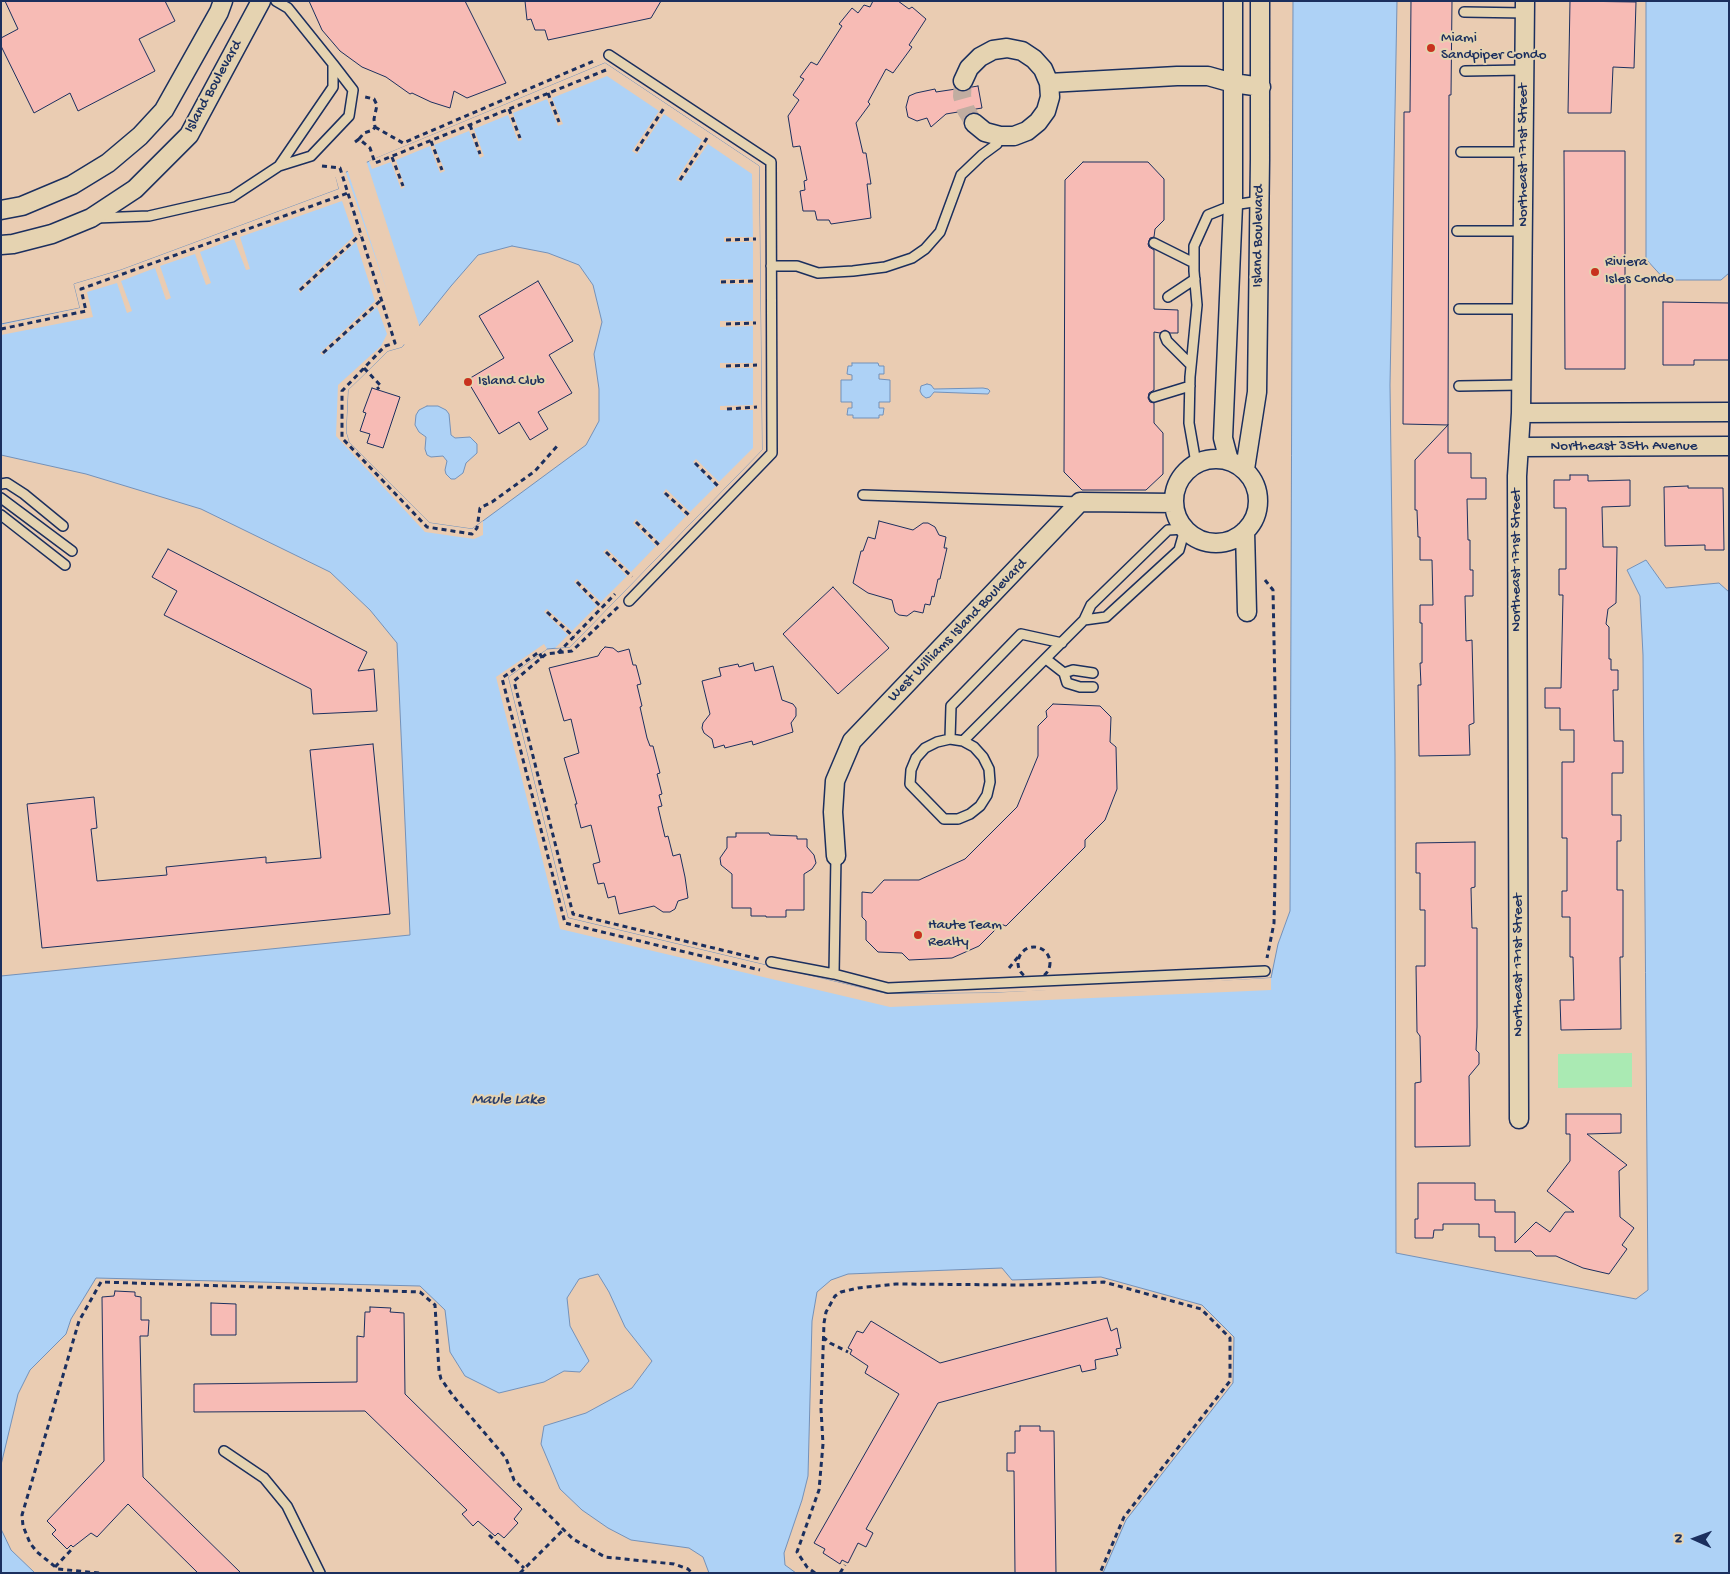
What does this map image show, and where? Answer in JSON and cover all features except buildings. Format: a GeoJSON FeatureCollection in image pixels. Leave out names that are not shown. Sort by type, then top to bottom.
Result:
{"type":"FeatureCollection","features":[{"type":"Feature","properties":{"kind":"street"},"geometry":{"type":"LineString","coordinates":[[1,210],[22,206],[72,185],[108,163],[140,136],[164,110],[219,12],[223,1]]}},
{"type":"Feature","properties":{"kind":"street","name":"Island Boulevard"},"geometry":{"type":"LineString","coordinates":[[1,245],[13,244],[52,234],[91,218],[135,189],[189,135],[261,1]]}},
{"type":"Feature","properties":{"kind":"street","name":"Island Boulevard"},"geometry":{"type":"LineString","coordinates":[[1229,461],[1223,438],[1233,205],[1233,1]]}},
{"type":"Feature","properties":{"kind":"street","name":"Island Boulevard"},"geometry":{"type":"LineString","coordinates":[[1245,469],[1257,392],[1260,201],[1260,1]]}},
{"type":"Feature","properties":{"kind":"street","name":"Northeast 171st Street"},"geometry":{"type":"LineString","coordinates":[[1519,1119],[1517,496],[1521,413],[1525,7]]}},
{"type":"Feature","properties":{"kind":"street"},"geometry":{"type":"LineString","coordinates":[[963,81],[969,68],[980,57],[993,50],[1007,48],[1022,51],[1034,58],[1044,69],[1049,83],[1050,97],[1046,111],[1038,122],[1027,131],[1014,136],[1000,136],[986,132],[974,123]]}},
{"type":"Feature","properties":{"kind":"street"},"geometry":{"type":"LineString","coordinates":[[1049,83],[1208,76],[1233,83],[1260,87]]}},
{"type":"Feature","properties":{"kind":"street"},"geometry":{"type":"LineString","coordinates":[[1521,413],[1729,412]]}},
{"type":"Feature","properties":{"kind":"street","name":"Northeast 35th Avenue"},"geometry":{"type":"LineString","coordinates":[[1519,447],[1729,446]]}},
{"type":"Feature","properties":{"kind":"street"},"geometry":{"type":"LineString","coordinates":[[1219,458],[1245,469],[1254,481],[1258,494],[1258,507],[1254,520],[1245,531],[1234,539],[1222,543],[1208,543],[1195,538],[1184,530],[1177,517],[1174,503],[1175,489],[1181,476],[1196,463],[1205,459],[1219,458]]}},
{"type":"Feature","properties":{"kind":"street"},"geometry":{"type":"LineString","coordinates":[[1080,502],[1174,503]]}},
{"type":"Feature","properties":{"kind":"street","name":"West Williams Island Boulevard"},"geometry":{"type":"LineString","coordinates":[[836,856],[833,812],[835,780],[852,740],[1080,502]]}},
{"type":"Feature","properties":{"kind":"street"},"geometry":{"type":"LineString","coordinates":[[1245,531],[1247,612]]}},
{"type":"Feature","properties":{"kind":"lane"},"geometry":{"type":"LineString","coordinates":[[91,218],[149,216],[232,197],[279,166],[311,156],[349,116],[353,90],[288,8],[276,1]]}},
{"type":"Feature","properties":{"kind":"lane"},"geometry":{"type":"LineString","coordinates":[[1464,12],[1525,7]]}},
{"type":"Feature","properties":{"kind":"lane"},"geometry":{"type":"LineString","coordinates":[[608,55],[771,162],[772,453],[629,601]]}},
{"type":"Feature","properties":{"kind":"lane"},"geometry":{"type":"LineString","coordinates":[[279,166],[333,87],[333,64]]}},
{"type":"Feature","properties":{"kind":"lane"},"geometry":{"type":"LineString","coordinates":[[1465,71],[1524,70]]}},
{"type":"Feature","properties":{"kind":"lane"},"geometry":{"type":"LineString","coordinates":[[770,266],[797,266],[818,273],[885,267],[912,258],[925,249],[940,232],[961,175],[997,144],[1000,136]]}},
{"type":"Feature","properties":{"kind":"lane"},"geometry":{"type":"LineString","coordinates":[[1461,152],[1524,152]]}},
{"type":"Feature","properties":{"kind":"lane"},"geometry":{"type":"LineString","coordinates":[[1196,463],[1189,423],[1191,365],[1197,305],[1194,246],[1208,215],[1233,205],[1260,201]]}},
{"type":"Feature","properties":{"kind":"lane"},"geometry":{"type":"LineString","coordinates":[[1457,231],[1523,231]]}},
{"type":"Feature","properties":{"kind":"lane"},"geometry":{"type":"LineString","coordinates":[[1154,243],[1194,262]]}},
{"type":"Feature","properties":{"kind":"lane"},"geometry":{"type":"LineString","coordinates":[[1168,297],[1195,279]]}},
{"type":"Feature","properties":{"kind":"lane"},"geometry":{"type":"LineString","coordinates":[[1459,309],[1522,309]]}},
{"type":"Feature","properties":{"kind":"lane"},"geometry":{"type":"LineString","coordinates":[[1166,336],[1167,341],[1191,365]]}},
{"type":"Feature","properties":{"kind":"lane"},"geometry":{"type":"LineString","coordinates":[[1459,386],[1521,385]]}},
{"type":"Feature","properties":{"kind":"lane"},"geometry":{"type":"LineString","coordinates":[[1154,397],[1190,386]]}},
{"type":"Feature","properties":{"kind":"lane"},"geometry":{"type":"LineString","coordinates":[[1,484],[7,483],[24,494],[63,526]]}},
{"type":"Feature","properties":{"kind":"lane"},"geometry":{"type":"LineString","coordinates":[[863,495],[1080,502]]}},
{"type":"Feature","properties":{"kind":"lane"},"geometry":{"type":"LineString","coordinates":[[1,498],[72,551]]}},
{"type":"Feature","properties":{"kind":"lane"},"geometry":{"type":"LineString","coordinates":[[1,515],[65,565]]}},
{"type":"Feature","properties":{"kind":"lane"},"geometry":{"type":"LineString","coordinates":[[963,741],[1084,620],[1091,605],[1168,530],[1184,530],[1179,550],[1106,616],[1084,620]]}},
{"type":"Feature","properties":{"kind":"lane"},"geometry":{"type":"LineString","coordinates":[[950,739],[951,706],[1021,634],[1062,643]]}},
{"type":"Feature","properties":{"kind":"lane"},"geometry":{"type":"LineString","coordinates":[[1046,659],[1064,673],[1067,683],[1080,687],[1093,687]]}},
{"type":"Feature","properties":{"kind":"lane"},"geometry":{"type":"LineString","coordinates":[[1064,673],[1073,670],[1093,673]]}},
{"type":"Feature","properties":{"kind":"lane"},"geometry":{"type":"LineString","coordinates":[[950,739],[963,741],[974,747],[983,757],[989,769],[990,782],[987,795],[980,806],[970,814],[958,819],[944,819],[910,784],[911,770],[916,758],[925,748],[937,742],[950,739]]}},
{"type":"Feature","properties":{"kind":"lane"},"geometry":{"type":"LineString","coordinates":[[834,974],[836,856]]}},
{"type":"Feature","properties":{"kind":"lane"},"geometry":{"type":"LineString","coordinates":[[771,962],[834,974],[888,988],[1265,971]]}},
{"type":"Feature","properties":{"kind":"lane"},"geometry":{"type":"LineString","coordinates":[[224,1451],[264,1478],[287,1506],[320,1573]]}},
{"type":"Feature","properties":{"kind":"path"},"geometry":{"type":"LineString","coordinates":[[375,128],[403,143],[608,55]]}},
{"type":"Feature","properties":{"kind":"path"},"geometry":{"type":"LineString","coordinates":[[375,128],[364,133],[357,141],[370,148],[376,164],[606,70],[614,75]]}},
{"type":"Feature","properties":{"kind":"path"},"geometry":{"type":"LineString","coordinates":[[548,93],[559,122]]}},
{"type":"Feature","properties":{"kind":"path"},"geometry":{"type":"LineString","coordinates":[[362,96],[374,99],[377,105],[374,119],[375,128]]}},
{"type":"Feature","properties":{"kind":"path"},"geometry":{"type":"LineString","coordinates":[[636,151],[664,108],[671,113]]}},
{"type":"Feature","properties":{"kind":"path"},"geometry":{"type":"LineString","coordinates":[[509,109],[520,138]]}},
{"type":"Feature","properties":{"kind":"path"},"geometry":{"type":"LineString","coordinates":[[470,125],[480,154]]}},
{"type":"Feature","properties":{"kind":"path"},"geometry":{"type":"LineString","coordinates":[[700,133],[715,143]]}},
{"type":"Feature","properties":{"kind":"path"},"geometry":{"type":"LineString","coordinates":[[680,180],[707,138]]}},
{"type":"Feature","properties":{"kind":"path"},"geometry":{"type":"LineString","coordinates":[[431,141],[442,170]]}},
{"type":"Feature","properties":{"kind":"path"},"geometry":{"type":"LineString","coordinates":[[392,157],[402,186]]}},
{"type":"Feature","properties":{"kind":"path"},"geometry":{"type":"LineString","coordinates":[[331,168],[340,168],[395,344],[385,346],[342,391],[342,438],[427,527],[472,534],[477,528],[480,508],[492,502],[536,471],[559,444]]}},
{"type":"Feature","properties":{"kind":"path"},"geometry":{"type":"LineString","coordinates":[[1,329],[86,312],[81,289],[348,193]]}},
{"type":"Feature","properties":{"kind":"path"},"geometry":{"type":"LineString","coordinates":[[756,231],[756,248]]}},
{"type":"Feature","properties":{"kind":"path"},"geometry":{"type":"LineString","coordinates":[[300,290],[360,235]]}},
{"type":"Feature","properties":{"kind":"path"},"geometry":{"type":"LineString","coordinates":[[726,240],[756,239]]}},
{"type":"Feature","properties":{"kind":"path"},"geometry":{"type":"LineString","coordinates":[[721,282],[756,281],[756,273]]}},
{"type":"Feature","properties":{"kind":"path"},"geometry":{"type":"LineString","coordinates":[[323,353],[381,300]]}},
{"type":"Feature","properties":{"kind":"path"},"geometry":{"type":"LineString","coordinates":[[726,324],[756,323],[756,316]]}},
{"type":"Feature","properties":{"kind":"path"},"geometry":{"type":"LineString","coordinates":[[756,358],[757,374]]}},
{"type":"Feature","properties":{"kind":"path"},"geometry":{"type":"LineString","coordinates":[[726,366],[756,365]]}},
{"type":"Feature","properties":{"kind":"path"},"geometry":{"type":"LineString","coordinates":[[364,368],[381,386],[377,389]]}},
{"type":"Feature","properties":{"kind":"path"},"geometry":{"type":"LineString","coordinates":[[757,399],[757,416]]}},
{"type":"Feature","properties":{"kind":"path"},"geometry":{"type":"LineString","coordinates":[[727,409],[757,408]]}},
{"type":"Feature","properties":{"kind":"path"},"geometry":{"type":"LineString","coordinates":[[695,462],[720,488]]}},
{"type":"Feature","properties":{"kind":"path"},"geometry":{"type":"LineString","coordinates":[[714,494],[726,482]]}},
{"type":"Feature","properties":{"kind":"path"},"geometry":{"type":"LineString","coordinates":[[665,492],[691,517]]}},
{"type":"Feature","properties":{"kind":"path"},"geometry":{"type":"LineString","coordinates":[[686,522],[696,511]]}},
{"type":"Feature","properties":{"kind":"path"},"geometry":{"type":"LineString","coordinates":[[636,522],[661,548]]}},
{"type":"Feature","properties":{"kind":"path"},"geometry":{"type":"LineString","coordinates":[[656,553],[668,540]]}},
{"type":"Feature","properties":{"kind":"path"},"geometry":{"type":"LineString","coordinates":[[606,552],[632,577]]}},
{"type":"Feature","properties":{"kind":"path"},"geometry":{"type":"LineString","coordinates":[[1246,558],[1273,590],[1277,790],[1274,923],[1265,971]]}},
{"type":"Feature","properties":{"kind":"path"},"geometry":{"type":"LineString","coordinates":[[626,583],[638,571]]}},
{"type":"Feature","properties":{"kind":"path"},"geometry":{"type":"LineString","coordinates":[[577,582],[602,608]]}},
{"type":"Feature","properties":{"kind":"path"},"geometry":{"type":"LineString","coordinates":[[558,653],[620,589]]}},
{"type":"Feature","properties":{"kind":"path"},"geometry":{"type":"LineString","coordinates":[[629,601],[621,604],[572,651],[546,654],[514,681],[573,914],[771,962]]}},
{"type":"Feature","properties":{"kind":"path"},"geometry":{"type":"LineString","coordinates":[[547,612],[574,637]]}},
{"type":"Feature","properties":{"kind":"path"},"geometry":{"type":"LineString","coordinates":[[542,658],[539,652],[502,678],[565,923],[765,971]]}},
{"type":"Feature","properties":{"kind":"path"},"geometry":{"type":"LineString","coordinates":[[1031,947],[1037,947],[1046,953],[1050,963],[1046,973],[1038,979],[1028,978],[1024,975],[1020,972],[1018,962],[1022,952],[1031,947]]}},
{"type":"Feature","properties":{"kind":"path"},"geometry":{"type":"LineString","coordinates":[[99,1573],[58,1569],[55,1567],[37,1552],[30,1543],[23,1526],[22,1515],[78,1321],[101,1282],[420,1292],[435,1305],[441,1379],[506,1458],[514,1480],[573,1539],[605,1556],[674,1564],[688,1569],[692,1573]]}},
{"type":"Feature","properties":{"kind":"path"},"geometry":{"type":"LineString","coordinates":[[815,1573],[797,1552],[819,1490],[822,1468],[823,1337],[826,1312],[835,1296],[841,1292],[858,1288],[896,1284],[1026,1285],[1104,1282],[1201,1309],[1230,1338],[1230,1382],[1124,1517],[1100,1573]]}},
{"type":"Feature","properties":{"kind":"path"},"geometry":{"type":"LineString","coordinates":[[823,1337],[830,1343],[848,1352]]}},
{"type":"Feature","properties":{"kind":"path"},"geometry":{"type":"LineString","coordinates":[[520,1573],[564,1529]]}},
{"type":"Feature","properties":{"kind":"path"},"geometry":{"type":"LineString","coordinates":[[489,1535],[524,1568]]}},
{"type":"Feature","properties":{"kind":"path"},"geometry":{"type":"LineString","coordinates":[[55,1567],[73,1548]]}},
{"type":"Feature","properties":{"kind":"path"},"geometry":{"type":"LineString","coordinates":[[840,1573],[845,1565]]}},
{"type":"Feature","properties":{"kind":"green space"},"geometry":{"type":"Polygon","coordinates":[[[1632,1053],[1632,1087],[1558,1088],[1558,1054],[1632,1053]]]}},
{"type":"Feature","properties":{"kind":"water","name":"Maule Lake"},"geometry":{"type":"Polygon","coordinates":[[[1293,1],[1397,1],[1390,385],[1395,755],[1396,1253],[1636,1299],[1648,1290],[1643,655],[1640,596],[1627,570],[1646,560],[1666,588],[1719,583],[1729,592],[1729,1573],[1103,1573],[1126,1520],[1233,1383],[1234,1337],[1202,1305],[1101,1277],[1012,1280],[1002,1268],[848,1274],[831,1280],[817,1292],[812,1321],[808,1476],[784,1553],[785,1565],[796,1573],[709,1573],[703,1557],[689,1548],[631,1540],[608,1528],[582,1510],[560,1489],[541,1444],[544,1426],[586,1413],[632,1388],[652,1361],[625,1327],[609,1292],[598,1274],[579,1279],[567,1298],[570,1326],[589,1361],[580,1372],[564,1371],[544,1382],[499,1393],[465,1376],[450,1352],[445,1310],[420,1286],[96,1278],[71,1319],[66,1334],[30,1370],[18,1394],[1,1465],[1,976],[410,935],[397,643],[370,610],[330,572],[201,509],[86,474],[1,455],[1,324],[80,308],[74,284],[121,270],[339,189],[336,177],[365,163],[605,63],[759,166],[762,450],[570,647],[547,649],[508,677],[568,918],[887,994],[990,993],[1126,988],[1271,978],[1278,944],[1290,911],[1293,1]],[[512,246],[478,255],[402,347],[388,351],[348,390],[346,432],[349,442],[430,523],[472,529],[586,445],[599,421],[599,389],[594,354],[602,322],[593,285],[579,265],[548,253],[512,246]]]}},
{"type":"Feature","properties":{"kind":"water"},"geometry":{"type":"Polygon","coordinates":[[[1646,1],[1729,1],[1729,273],[1721,280],[1665,280],[1646,259],[1646,1]]]}},
{"type":"Feature","properties":{"kind":"water"},"geometry":{"type":"Polygon","coordinates":[[[852,363],[878,363],[879,366],[884,366],[884,374],[879,374],[879,379],[890,380],[890,402],[879,402],[879,408],[884,408],[883,415],[879,415],[879,418],[853,418],[853,415],[847,415],[848,408],[852,408],[852,402],[841,402],[841,380],[852,380],[852,375],[847,374],[848,366],[852,366],[852,363]]]}},
{"type":"Feature","properties":{"kind":"water"},"geometry":{"type":"Polygon","coordinates":[[[931,385],[934,389],[983,388],[990,391],[988,394],[934,392],[930,397],[926,398],[920,391],[921,386],[931,385]]]}},
{"type":"Feature","properties":{"kind":"water"},"geometry":{"type":"Polygon","coordinates":[[[427,406],[438,406],[446,410],[449,414],[451,435],[455,438],[470,437],[477,444],[477,453],[466,463],[463,473],[455,479],[451,479],[446,474],[447,461],[443,456],[431,457],[427,455],[425,449],[426,437],[419,432],[415,425],[416,415],[419,410],[427,406]]]}},
{"type":"Feature","properties":{"kind":"water"},"geometry":{"type":"Polygon","coordinates":[[[1,1529],[11,1550],[35,1573],[1,1573],[1,1529]]]}},
{"type":"Feature","properties":{"kind":"pier"},"geometry":{"type":"Polygon","coordinates":[[[605,63],[759,166],[762,450],[570,647],[555,648],[568,635],[544,612],[547,609],[572,631],[597,606],[574,582],[577,579],[601,602],[627,576],[603,552],[607,549],[631,572],[656,546],[633,523],[636,519],[660,543],[686,516],[663,493],[666,489],[690,512],[716,486],[693,462],[696,459],[719,482],[753,448],[753,410],[720,410],[720,406],[753,405],[753,368],[720,368],[720,363],[753,363],[753,326],[720,327],[720,321],[753,321],[753,284],[720,284],[720,279],[753,279],[753,242],[724,242],[724,237],[753,237],[752,174],[708,144],[681,182],[676,180],[702,140],[664,114],[637,154],[632,151],[659,111],[607,76],[552,98],[563,124],[558,126],[547,99],[513,113],[522,140],[518,141],[508,115],[474,129],[484,156],[480,158],[469,131],[434,145],[445,171],[440,173],[430,146],[396,160],[405,187],[401,189],[391,162],[372,169],[369,161],[605,63]]]}},
{"type":"Feature","properties":{"kind":"pier"},"geometry":{"type":"Polygon","coordinates":[[[366,160],[420,328],[406,346],[404,344],[402,347],[388,351],[348,390],[346,432],[349,442],[430,523],[472,529],[483,521],[483,535],[474,539],[425,532],[336,436],[338,385],[381,346],[387,334],[377,307],[323,355],[320,353],[375,301],[356,242],[300,293],[298,289],[354,236],[342,201],[240,237],[250,269],[246,270],[234,239],[200,252],[211,283],[206,285],[195,254],[160,266],[171,298],[166,300],[155,268],[121,281],[132,311],[127,313],[117,283],[87,292],[93,317],[1,335],[1,325],[80,308],[74,284],[121,270],[339,189],[335,175],[345,170],[387,291],[347,169],[366,160]]]}},
{"type":"Feature","properties":{"kind":"pier"},"geometry":{"type":"Polygon","coordinates":[[[544,644],[547,649],[508,677],[568,918],[887,994],[990,993],[1271,978],[1271,990],[890,1007],[560,929],[496,677],[544,644]]]}},
{"type":"Feature","properties":{"kind":"tunnel"},"geometry":{"type":"LineString","coordinates":[[963,81],[962,96],[966,110],[974,123]]}},
{"type":"Feature","properties":{"kind":"place","name":"Miami Sandpiper Condo"},"geometry":{"type":"Point","coordinates":[1431,48]}},
{"type":"Feature","properties":{"kind":"place","name":"Riviera Isles Condo"},"geometry":{"type":"Point","coordinates":[1595,272]}},
{"type":"Feature","properties":{"kind":"place","name":"Island Club"},"geometry":{"type":"Point","coordinates":[468,382]}},
{"type":"Feature","properties":{"kind":"place","name":"Haute Team Realty"},"geometry":{"type":"Point","coordinates":[918,935]}}]}
